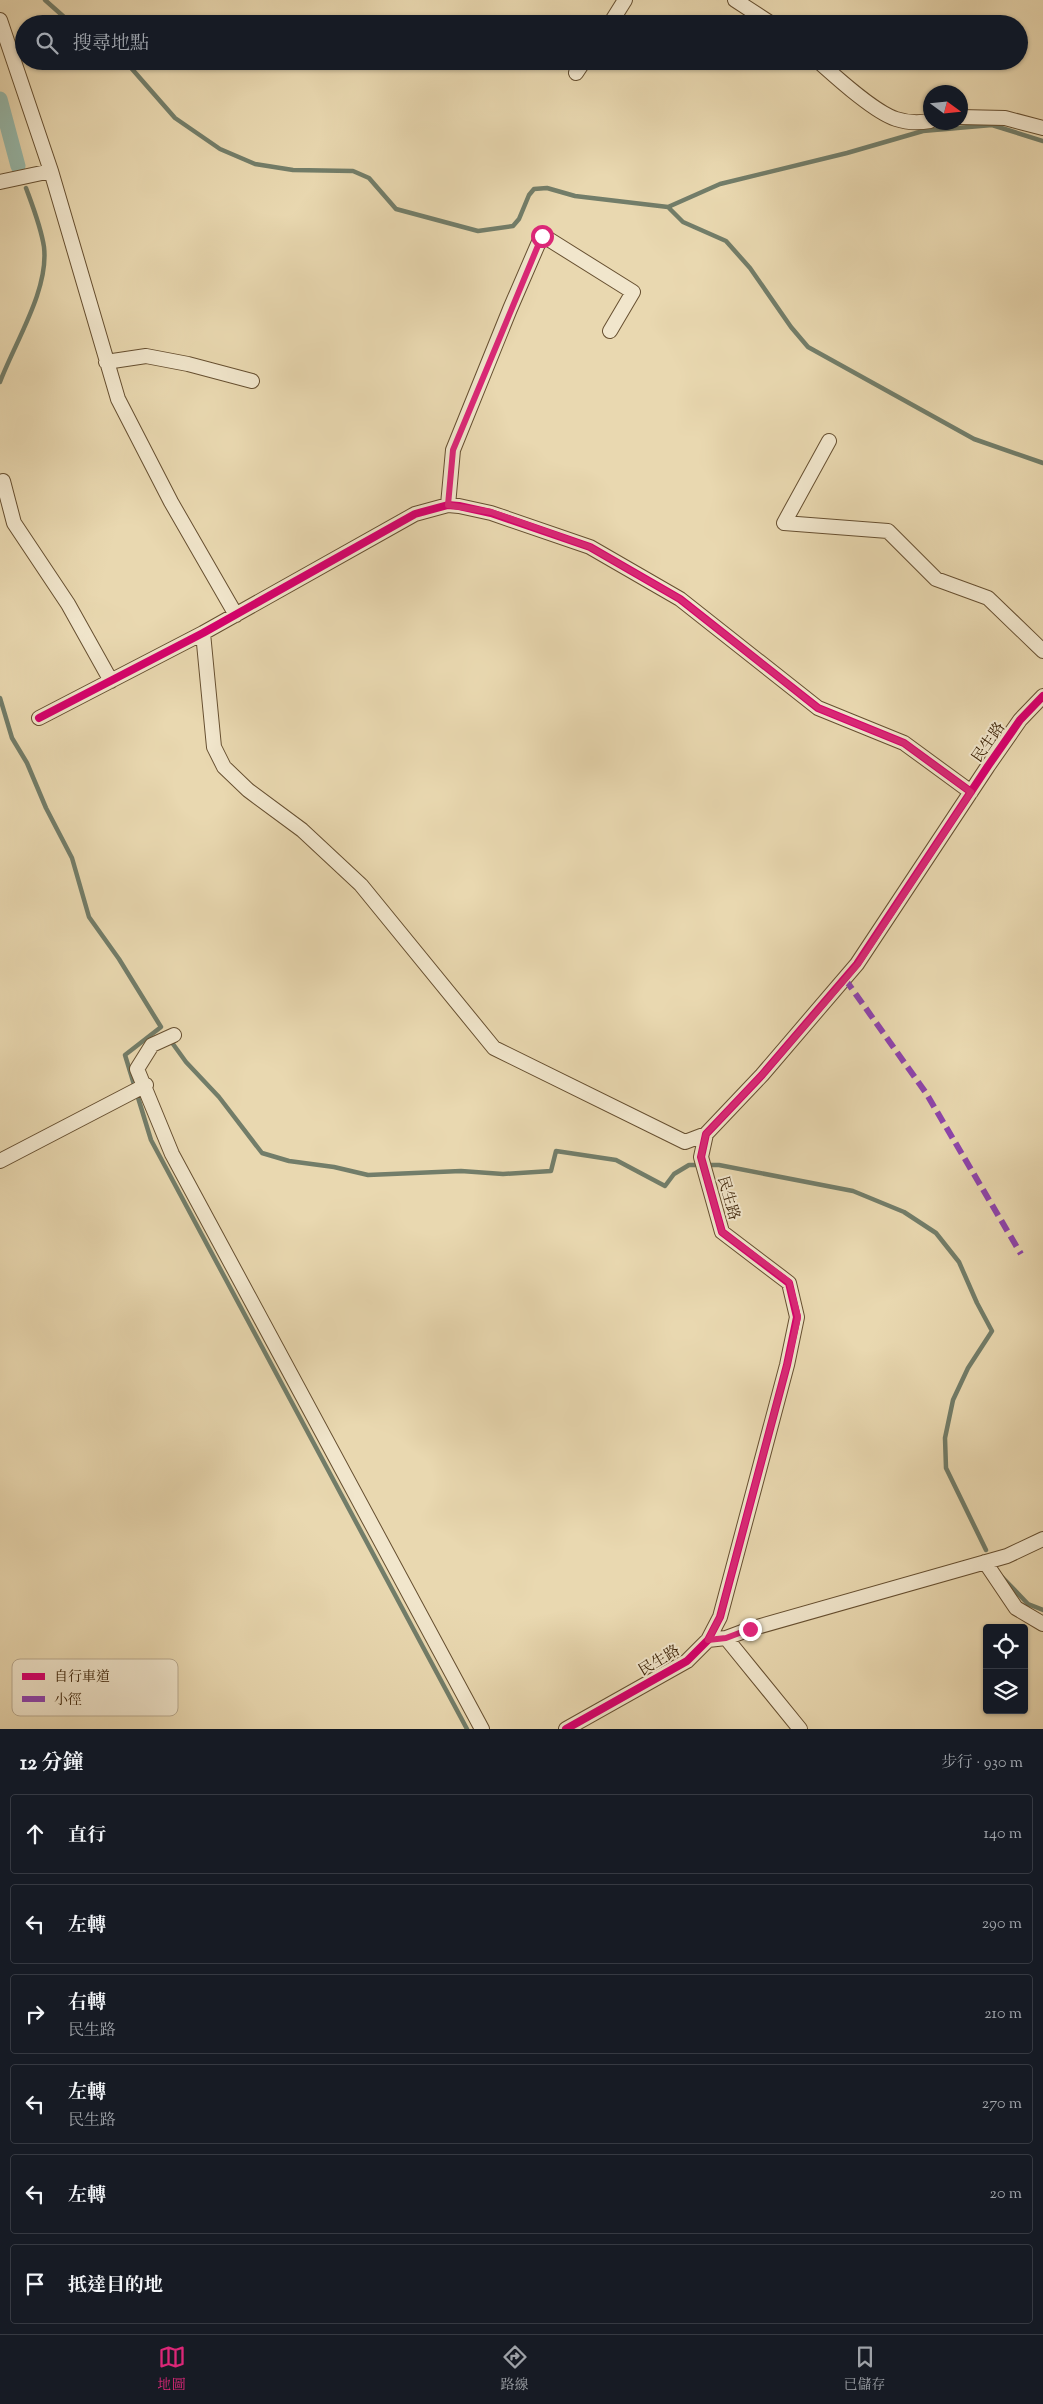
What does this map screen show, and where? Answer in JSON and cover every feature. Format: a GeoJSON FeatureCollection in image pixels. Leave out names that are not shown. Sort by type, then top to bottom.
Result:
{"type":"FeatureCollection","features":[{"type":"Feature","properties":{"kind":"street"},"geometry":{"type":"LineString","coordinates":[[616,15],[626,0]]}},
{"type":"Feature","properties":{"kind":"street"},"geometry":{"type":"LineString","coordinates":[[735,0],[758,15]]}},
{"type":"Feature","properties":{"kind":"street"},"geometry":{"type":"LineString","coordinates":[[0,20],[15,64]]}},
{"type":"Feature","properties":{"kind":"street"},"geometry":{"type":"LineString","coordinates":[[17,70],[51,171],[118,399],[172,502],[236,615]]}},
{"type":"Feature","properties":{"kind":"street"},"geometry":{"type":"LineString","coordinates":[[829,70],[863,98],[895,119],[916,123],[923,122]]}},
{"type":"Feature","properties":{"kind":"street"},"geometry":{"type":"LineString","coordinates":[[968,117],[1005,118],[1043,128]]}},
{"type":"Feature","properties":{"kind":"street"},"geometry":{"type":"LineString","coordinates":[[0,182],[51,171]]}},
{"type":"Feature","properties":{"kind":"street"},"geometry":{"type":"LineString","coordinates":[[448,505],[453,450],[542,236],[633,292],[610,331]]}},
{"type":"Feature","properties":{"kind":"street"},"geometry":{"type":"LineString","coordinates":[[106,362],[146,356],[188,364],[252,381]]}},
{"type":"Feature","properties":{"kind":"street"},"geometry":{"type":"LineString","coordinates":[[829,441],[784,523],[888,531],[936,579],[988,598],[1043,651]]}},
{"type":"Feature","properties":{"kind":"street"},"geometry":{"type":"LineString","coordinates":[[3,481],[14,523],[68,604],[112,681]]}},
{"type":"Feature","properties":{"kind":"street"},"geometry":{"type":"LineString","coordinates":[[39,718],[203,633],[415,514],[448,505],[491,512],[590,547],[680,599],[818,708],[904,743],[971,792]]}},
{"type":"Feature","properties":{"kind":"street"},"geometry":{"type":"LineString","coordinates":[[203,633],[214,747],[224,767],[248,790],[302,830],[361,885],[494,1048],[686,1142],[706,1134]]}},
{"type":"Feature","properties":{"kind":"street","name":"民生路"},"geometry":{"type":"LineString","coordinates":[[566,1729],[687,1661],[708,1640],[720,1617],[787,1365],[798,1317],[789,1282],[722,1232],[701,1157],[706,1134],[762,1075],[858,964],[1020,720],[1043,696]]}},
{"type":"Feature","properties":{"kind":"street"},"geometry":{"type":"LineString","coordinates":[[174,1035],[152,1045],[137,1069],[146,1085],[172,1154],[482,1729]]}},
{"type":"Feature","properties":{"kind":"street"},"geometry":{"type":"LineString","coordinates":[[0,1161],[146,1085]]}},
{"type":"Feature","properties":{"kind":"street"},"geometry":{"type":"LineString","coordinates":[[708,1640],[726,1638],[750,1629],[1006,1556],[1043,1539]]}},
{"type":"Feature","properties":{"kind":"street"},"geometry":{"type":"LineString","coordinates":[[985,1562],[1016,1608],[1043,1624]]}},
{"type":"Feature","properties":{"kind":"street"},"geometry":{"type":"LineString","coordinates":[[726,1638],[800,1729]]}},
{"type":"Feature","properties":{"kind":"waterway"},"geometry":{"type":"LineString","coordinates":[[45,0],[62,15]]}},
{"type":"Feature","properties":{"kind":"waterway"},"geometry":{"type":"LineString","coordinates":[[133,70],[175,118],[220,149],[255,164],[293,170],[353,171],[369,178],[396,209],[478,231],[513,226],[519,219],[529,195],[534,189],[547,188],[575,196],[668,207],[683,222],[726,241],[750,268],[791,327],[808,347],[974,439],[1043,463]]}},
{"type":"Feature","properties":{"kind":"waterway"},"geometry":{"type":"LineString","coordinates":[[0,99],[18,166]]}},
{"type":"Feature","properties":{"kind":"waterway"},"geometry":{"type":"LineString","coordinates":[[668,207],[720,184],[847,153],[923,131],[992,125],[1043,141]]}},
{"type":"Feature","properties":{"kind":"waterway"},"geometry":{"type":"LineString","coordinates":[[0,382],[30,316],[41,281],[44,264],[44,247],[41,232],[26,188]]}},
{"type":"Feature","properties":{"kind":"waterway"},"geometry":{"type":"LineString","coordinates":[[0,698],[12,738],[27,763],[46,808],[72,858],[89,917],[119,959],[161,1027],[125,1055],[151,1140],[467,1729]]}},
{"type":"Feature","properties":{"kind":"waterway"},"geometry":{"type":"LineString","coordinates":[[173,1044],[186,1062],[219,1097],[262,1153],[289,1161],[334,1167],[368,1175],[461,1171],[503,1174],[551,1171],[556,1151],[616,1160],[665,1186],[674,1174],[689,1165],[719,1165],[853,1191],[904,1212],[936,1233],[959,1262],[992,1331],[968,1368],[953,1400],[945,1438],[946,1468],[986,1550]]}},
{"type":"Feature","properties":{"kind":"waterway"},"geometry":{"type":"LineString","coordinates":[[1002,1577],[1028,1604],[1043,1610]]}},
{"type":"Feature","properties":{"kind":"marked path"},"geometry":{"type":"LineString","coordinates":[[845,979],[926,1093],[1021,1254]]}},
{"type":"Feature","properties":{"kind":"cycle path"},"geometry":{"type":"LineString","coordinates":[[39,718],[203,633],[415,514],[448,505],[491,513],[590,547],[680,599],[818,708],[904,743],[971,792]]}},
{"type":"Feature","properties":{"kind":"cycle path"},"geometry":{"type":"LineString","coordinates":[[566,1729],[687,1661],[708,1640],[720,1617],[787,1365],[797,1317],[789,1283],[722,1232],[701,1157],[706,1134],[762,1075],[857,964],[988,766],[1020,720],[1043,696]]}},
{"type":"Feature","properties":{"kind":"route"},"geometry":{"type":"LineString","coordinates":[[542,236],[510,309],[453,450],[448,505],[491,512],[590,547],[680,599],[818,708],[904,743],[971,792],[858,964],[762,1075],[706,1134],[701,1157],[722,1232],[789,1282],[798,1317],[720,1617],[708,1640],[726,1638],[750,1629]]}}]}
